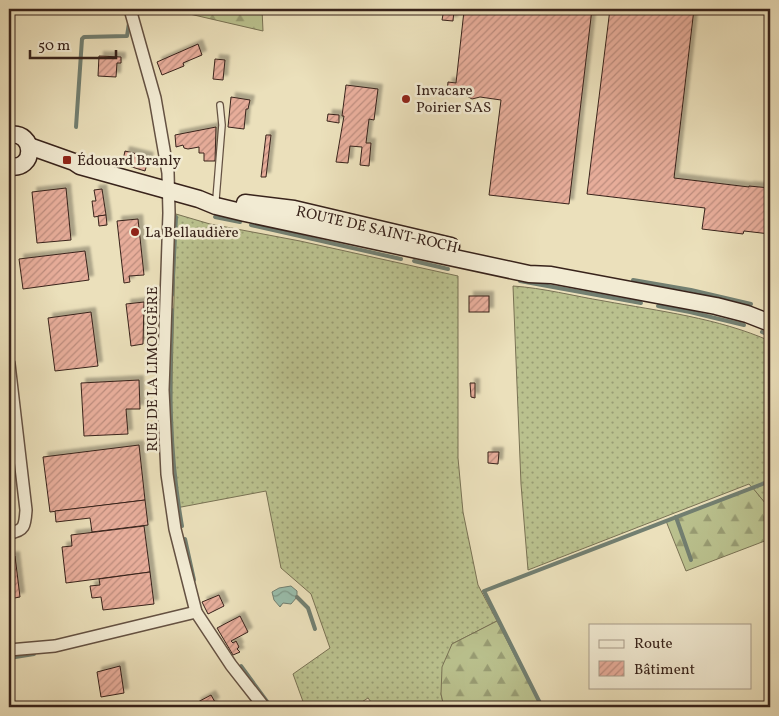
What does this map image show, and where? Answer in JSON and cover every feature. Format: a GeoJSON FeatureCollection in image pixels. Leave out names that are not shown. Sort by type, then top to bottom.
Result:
{"type":"FeatureCollection","features":[{"type":"Feature","properties":{"kind":"street","name":"RUE DE LA LIMOUGÈRE"},"geometry":{"type":"LineString","coordinates":[[130,9],[155,98],[168,172],[163,390],[167,474],[175,529],[196,612],[230,665],[264,707]]}},
{"type":"Feature","properties":{"kind":"street"},"geometry":{"type":"LineString","coordinates":[[9,136],[18,135],[23,138],[28,153],[18,166],[9,166]]}},
{"type":"Feature","properties":{"kind":"street","name":"ROUTE DE SAINT-ROCH"},"geometry":{"type":"LineString","coordinates":[[28,153],[40,160],[72,167],[80,166],[169,188],[216,206],[529,274],[551,275],[716,306],[747,314],[770,323]]}},
{"type":"Feature","properties":{"kind":"street","name":"ROUTE DE SAINT-ROCH"},"geometry":{"type":"LineString","coordinates":[[199,199],[216,199],[294,209],[483,253],[531,266],[551,275]]}},
{"type":"Feature","properties":{"kind":"street"},"geometry":{"type":"LineString","coordinates":[[9,364],[26,510],[25,524],[17,532],[9,533]]}},
{"type":"Feature","properties":{"kind":"street"},"geometry":{"type":"LineString","coordinates":[[9,650],[55,646],[196,612]]}},
{"type":"Feature","properties":{"kind":"lane"},"geometry":{"type":"LineString","coordinates":[[216,199],[222,125],[220,105]]}},
{"type":"Feature","properties":{"kind":"green space"},"geometry":{"type":"Polygon","coordinates":[[[168,9],[262,9],[263,31],[168,9]]]}},
{"type":"Feature","properties":{"kind":"green space"},"geometry":{"type":"Polygon","coordinates":[[[176,214],[210,224],[300,241],[458,276],[458,458],[463,512],[478,585],[497,621],[452,644],[441,694],[444,707],[375,707],[368,698],[354,707],[305,707],[293,674],[330,648],[311,594],[281,568],[266,491],[176,508],[171,422],[176,214]]]}},
{"type":"Feature","properties":{"kind":"green space"},"geometry":{"type":"Polygon","coordinates":[[[513,286],[547,290],[688,316],[730,326],[770,341],[770,509],[749,484],[528,570],[521,484],[513,286]]]}},
{"type":"Feature","properties":{"kind":"green space"},"geometry":{"type":"Polygon","coordinates":[[[752,487],[770,509],[770,539],[686,571],[666,521],[752,487]]]}},
{"type":"Feature","properties":{"kind":"green space"},"geometry":{"type":"Polygon","coordinates":[[[497,621],[541,707],[444,707],[441,694],[442,667],[452,644],[497,621]]]}},
{"type":"Feature","properties":{"kind":"water"},"geometry":{"type":"Polygon","coordinates":[[[291,586],[297,591],[297,597],[291,604],[283,603],[280,607],[274,600],[272,592],[279,588],[291,586]]]}},
{"type":"Feature","properties":{"kind":"building"},"geometry":{"type":"Polygon","coordinates":[[[444,9],[592,9],[569,204],[489,195],[501,100],[480,97],[472,99],[465,95],[447,93],[448,82],[456,83],[464,11],[454,10],[453,21],[442,20],[444,9]]]}},
{"type":"Feature","properties":{"kind":"building"},"geometry":{"type":"Polygon","coordinates":[[[610,9],[694,9],[674,178],[770,188],[770,234],[744,231],[743,234],[702,229],[705,208],[587,194],[610,9]]]}},
{"type":"Feature","properties":{"kind":"building"},"geometry":{"type":"Polygon","coordinates":[[[198,44],[202,55],[183,63],[184,66],[162,75],[157,62],[198,44]]]}},
{"type":"Feature","properties":{"kind":"building"},"geometry":{"type":"Polygon","coordinates":[[[99,56],[121,57],[121,63],[117,63],[116,77],[98,76],[99,56]]]}},
{"type":"Feature","properties":{"kind":"building"},"geometry":{"type":"Polygon","coordinates":[[[215,59],[225,60],[223,80],[213,79],[215,59]]]}},
{"type":"Feature","properties":{"kind":"building"},"geometry":{"type":"Polygon","coordinates":[[[346,85],[378,89],[374,120],[369,119],[366,143],[371,143],[369,166],[360,165],[362,147],[350,146],[348,163],[336,162],[344,116],[342,116],[346,85]]]}},
{"type":"Feature","properties":{"kind":"building"},"geometry":{"type":"Polygon","coordinates":[[[231,97],[250,100],[248,109],[246,109],[244,129],[228,127],[231,97]]]}},
{"type":"Feature","properties":{"kind":"building"},"geometry":{"type":"Polygon","coordinates":[[[328,114],[339,115],[339,123],[327,121],[328,114]]]}},
{"type":"Feature","properties":{"kind":"building"},"geometry":{"type":"Polygon","coordinates":[[[216,127],[215,161],[204,161],[204,153],[199,153],[199,147],[188,149],[184,148],[183,145],[176,147],[175,135],[216,127]]]}},
{"type":"Feature","properties":{"kind":"building"},"geometry":{"type":"Polygon","coordinates":[[[266,135],[271,135],[266,177],[261,177],[266,135]]]}},
{"type":"Feature","properties":{"kind":"building"},"geometry":{"type":"Polygon","coordinates":[[[125,151],[149,157],[145,171],[122,164],[125,151]]]}},
{"type":"Feature","properties":{"kind":"building"},"geometry":{"type":"Polygon","coordinates":[[[66,188],[71,240],[37,243],[32,192],[66,188]]]}},
{"type":"Feature","properties":{"kind":"building"},"geometry":{"type":"Polygon","coordinates":[[[102,189],[106,215],[94,217],[92,201],[96,201],[94,190],[102,189]]]}},
{"type":"Feature","properties":{"kind":"building"},"geometry":{"type":"Polygon","coordinates":[[[106,215],[107,225],[99,226],[98,216],[106,215]]]}},
{"type":"Feature","properties":{"kind":"building"},"geometry":{"type":"Polygon","coordinates":[[[138,219],[144,275],[129,276],[130,282],[124,283],[117,221],[138,219]]]}},
{"type":"Feature","properties":{"kind":"building"},"geometry":{"type":"Polygon","coordinates":[[[85,251],[89,280],[23,289],[19,259],[85,251]]]}},
{"type":"Feature","properties":{"kind":"building"},"geometry":{"type":"Polygon","coordinates":[[[469,296],[489,296],[489,312],[469,312],[469,296]]]}},
{"type":"Feature","properties":{"kind":"building"},"geometry":{"type":"Polygon","coordinates":[[[144,302],[143,344],[131,346],[126,304],[144,302]]]}},
{"type":"Feature","properties":{"kind":"building"},"geometry":{"type":"Polygon","coordinates":[[[91,312],[98,366],[55,371],[48,318],[91,312]]]}},
{"type":"Feature","properties":{"kind":"building"},"geometry":{"type":"Polygon","coordinates":[[[139,380],[140,409],[126,409],[128,434],[84,436],[81,383],[139,380]]]}},
{"type":"Feature","properties":{"kind":"building"},"geometry":{"type":"Polygon","coordinates":[[[470,383],[475,383],[475,398],[471,397],[470,383]]]}},
{"type":"Feature","properties":{"kind":"building"},"geometry":{"type":"Polygon","coordinates":[[[139,445],[145,500],[50,512],[43,457],[139,445]]]}},
{"type":"Feature","properties":{"kind":"building"},"geometry":{"type":"Polygon","coordinates":[[[488,452],[499,452],[498,464],[488,463],[488,452]]]}},
{"type":"Feature","properties":{"kind":"building"},"geometry":{"type":"Polygon","coordinates":[[[145,500],[148,525],[92,532],[90,518],[56,522],[55,511],[145,500]]]}},
{"type":"Feature","properties":{"kind":"building"},"geometry":{"type":"Polygon","coordinates":[[[144,526],[150,572],[66,583],[62,547],[72,546],[71,535],[144,526]]]}},
{"type":"Feature","properties":{"kind":"building"},"geometry":{"type":"Polygon","coordinates":[[[15,556],[20,597],[9,599],[9,557],[15,556]]]}},
{"type":"Feature","properties":{"kind":"building"},"geometry":{"type":"Polygon","coordinates":[[[150,572],[154,604],[103,610],[101,597],[92,598],[90,586],[100,585],[99,579],[150,572]]]}},
{"type":"Feature","properties":{"kind":"building"},"geometry":{"type":"Polygon","coordinates":[[[219,595],[224,606],[208,614],[202,602],[219,595]]]}},
{"type":"Feature","properties":{"kind":"building"},"geometry":{"type":"Polygon","coordinates":[[[240,616],[248,632],[231,641],[233,643],[236,641],[239,647],[237,649],[240,652],[233,655],[217,628],[240,616]]]}},
{"type":"Feature","properties":{"kind":"building"},"geometry":{"type":"Polygon","coordinates":[[[120,666],[124,693],[101,697],[97,672],[120,666]]]}},
{"type":"Feature","properties":{"kind":"building"},"geometry":{"type":"Polygon","coordinates":[[[211,695],[215,702],[211,704],[213,707],[198,707],[196,703],[211,695]]]}},
{"type":"Feature","properties":{"kind":"waterway"},"geometry":{"type":"LineString","coordinates":[[76,127],[82,39],[84,37],[127,36],[129,23]]}},
{"type":"Feature","properties":{"kind":"waterway"},"geometry":{"type":"LineString","coordinates":[[172,295],[176,217]]}},
{"type":"Feature","properties":{"kind":"waterway"},"geometry":{"type":"LineString","coordinates":[[215,217],[240,222]]}},
{"type":"Feature","properties":{"kind":"waterway"},"geometry":{"type":"LineString","coordinates":[[251,225],[401,259]]}},
{"type":"Feature","properties":{"kind":"waterway"},"geometry":{"type":"LineString","coordinates":[[414,261],[448,269]]}},
{"type":"Feature","properties":{"kind":"waterway"},"geometry":{"type":"LineString","coordinates":[[633,280],[691,290],[751,304]]}},
{"type":"Feature","properties":{"kind":"waterway"},"geometry":{"type":"LineString","coordinates":[[520,281],[641,303]]}},
{"type":"Feature","properties":{"kind":"waterway"},"geometry":{"type":"LineString","coordinates":[[658,306],[744,325]]}},
{"type":"Feature","properties":{"kind":"waterway"},"geometry":{"type":"LineString","coordinates":[[172,310],[170,364],[172,445],[182,526]]}},
{"type":"Feature","properties":{"kind":"waterway"},"geometry":{"type":"LineString","coordinates":[[762,332],[770,335]]}},
{"type":"Feature","properties":{"kind":"waterway"},"geometry":{"type":"LineString","coordinates":[[542,707],[484,591],[770,481]]}},
{"type":"Feature","properties":{"kind":"waterway"},"geometry":{"type":"LineString","coordinates":[[676,517],[691,560]]}},
{"type":"Feature","properties":{"kind":"waterway"},"geometry":{"type":"LineString","coordinates":[[185,539],[194,580]]}},
{"type":"Feature","properties":{"kind":"waterway"},"geometry":{"type":"LineString","coordinates":[[297,597],[308,608],[315,629]]}},
{"type":"Feature","properties":{"kind":"waterway"},"geometry":{"type":"LineString","coordinates":[[9,658],[34,654]]}},
{"type":"Feature","properties":{"kind":"waterway"},"geometry":{"type":"LineString","coordinates":[[241,666],[271,707]]}},
{"type":"Feature","properties":{"kind":"place","name":"Invacare Poirier SAS"},"geometry":{"type":"Point","coordinates":[406,99]}},
{"type":"Feature","properties":{"kind":"place","name":"Édouard Branly"},"geometry":{"type":"Point","coordinates":[67,160]}},
{"type":"Feature","properties":{"kind":"place","name":"La Bellaudière"},"geometry":{"type":"Point","coordinates":[135,232]}}]}
